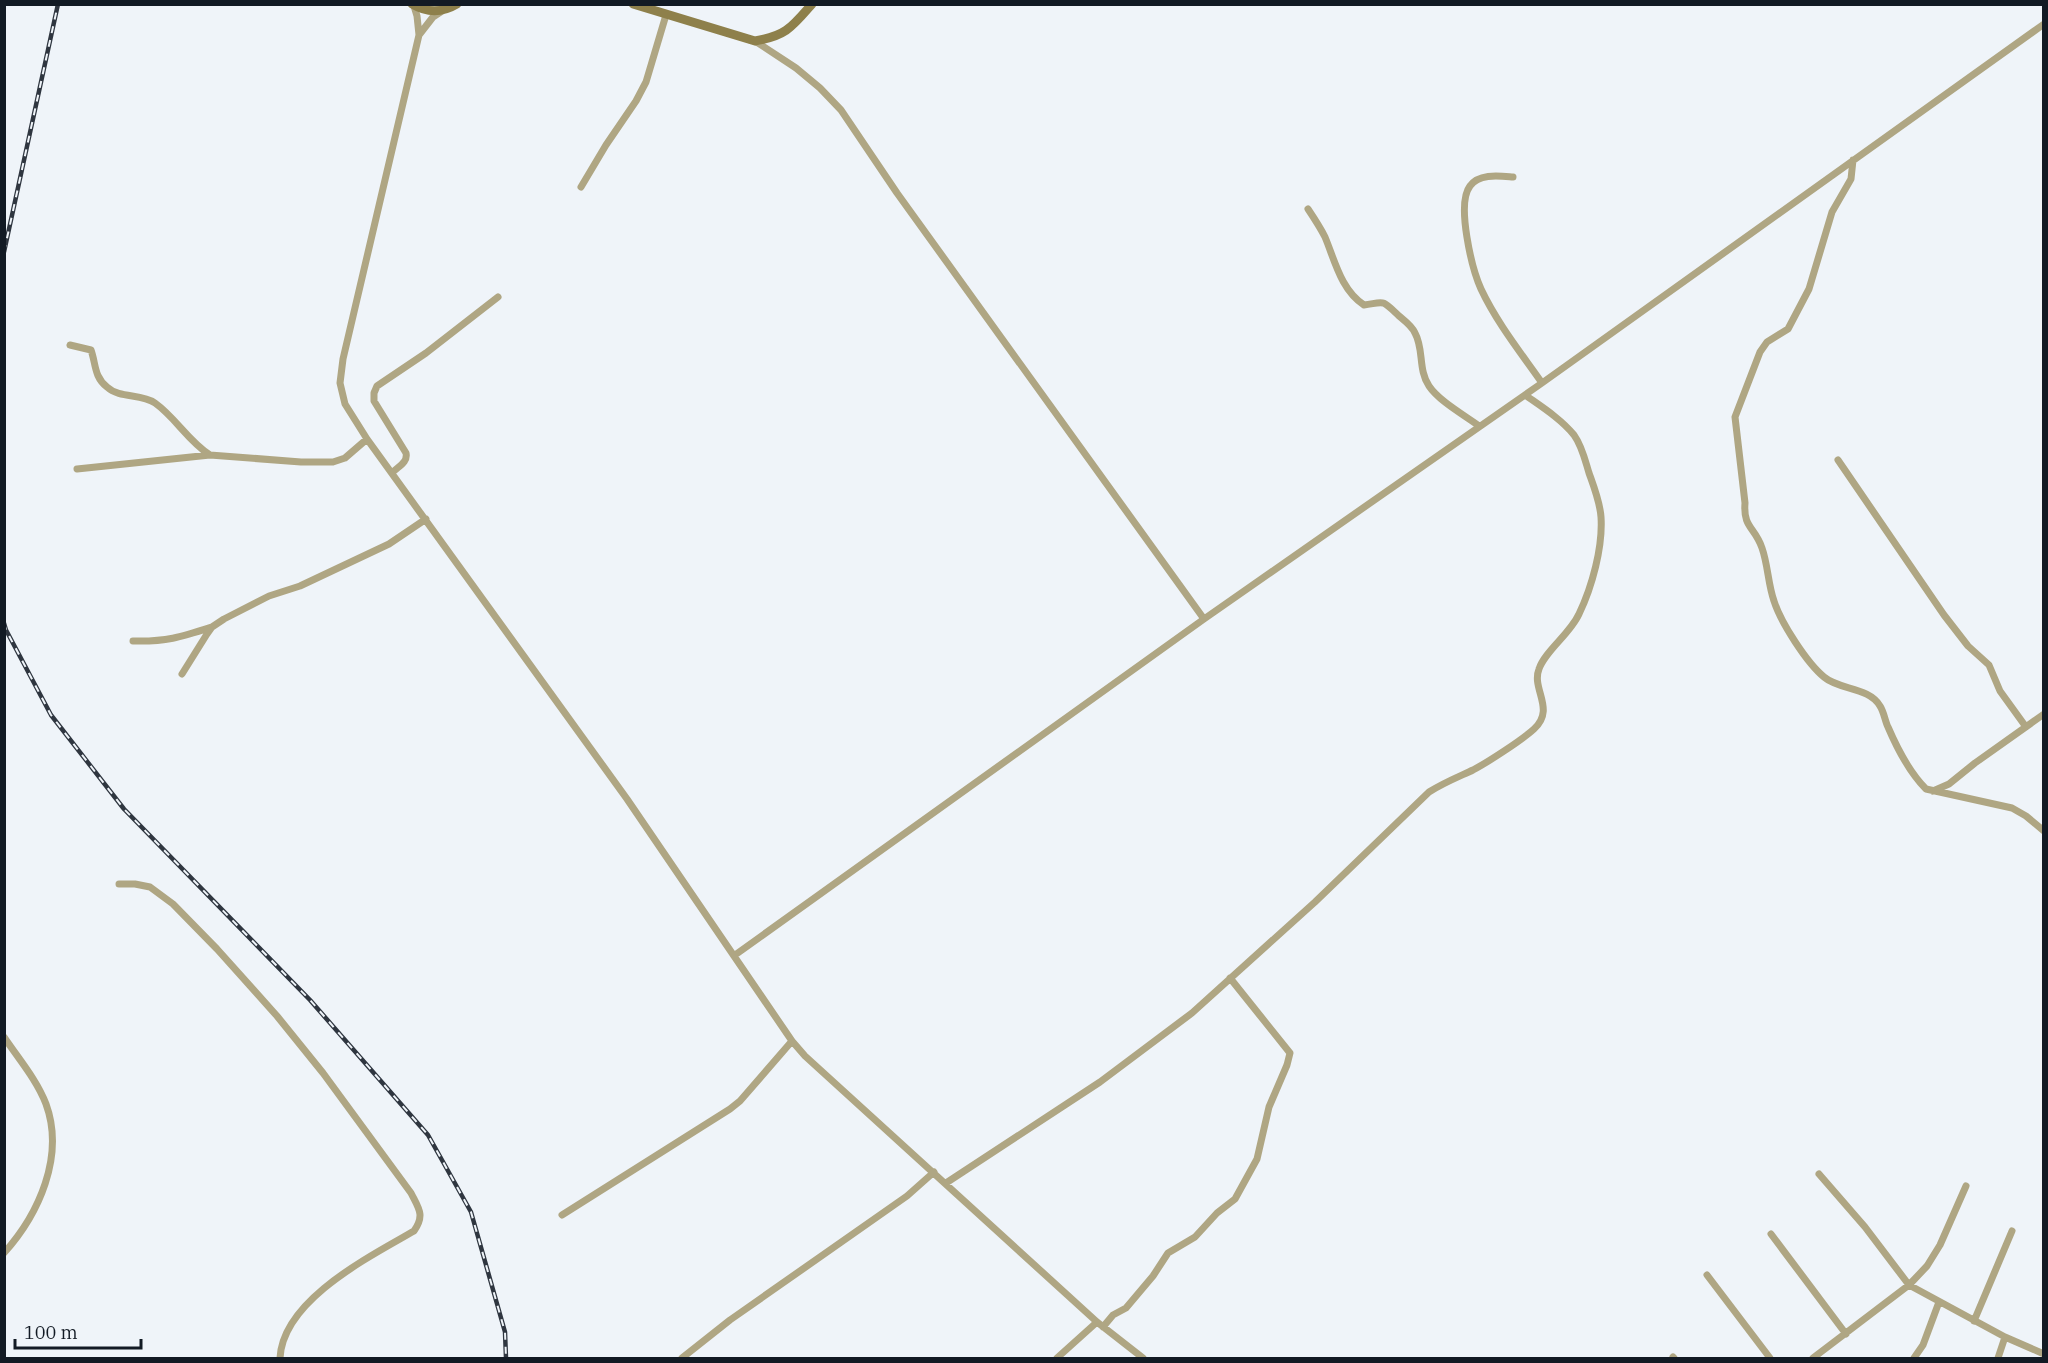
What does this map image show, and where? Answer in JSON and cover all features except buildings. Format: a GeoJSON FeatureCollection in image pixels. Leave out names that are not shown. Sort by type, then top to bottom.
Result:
{"type":"FeatureCollection","features":[{"type":"Feature","properties":{"kind":"street"},"geometry":{"type":"LineString","coordinates":[[457,4],[433,17],[420,35],[343,359],[339,383],[345,404],[367,439],[627,799],[792,1041],[805,1056],[1100,1324],[1143,1359]]}},
{"type":"Feature","properties":{"kind":"street"},"geometry":{"type":"LineString","coordinates":[[633,4],[755,41],[796,68],[841,110],[897,193],[1204,619]]}},
{"type":"Feature","properties":{"kind":"street"},"geometry":{"type":"LineString","coordinates":[[755,41],[774,38],[788,30],[812,4]]}},
{"type":"Feature","properties":{"kind":"street"},"geometry":{"type":"LineString","coordinates":[[413,5],[428,11],[442,11]]}},
{"type":"Feature","properties":{"kind":"street"},"geometry":{"type":"LineString","coordinates":[[413,5],[420,35]]}},
{"type":"Feature","properties":{"kind":"street"},"geometry":{"type":"LineString","coordinates":[[581,187],[646,82],[666,15]]}},
{"type":"Feature","properties":{"kind":"street"},"geometry":{"type":"LineString","coordinates":[[735,956],[1204,619],[1542,383],[2043,24]]}},
{"type":"Feature","properties":{"kind":"street"},"geometry":{"type":"LineString","coordinates":[[1853,160],[1851,179],[1832,212],[1809,290],[1788,329],[1767,342],[1760,352],[1735,417],[1745,503],[1744,516],[1759,538],[1764,551],[1774,601],[1786,626],[1814,668],[1826,680],[1861,692],[1881,706],[1893,738],[1918,781],[1926,789],[2012,808],[2026,816],[2043,831]]}},
{"type":"Feature","properties":{"kind":"street"},"geometry":{"type":"LineString","coordinates":[[1513,177],[1480,178],[1470,185],[1466,195],[1467,239],[1481,288],[1494,312],[1542,383]]}},
{"type":"Feature","properties":{"kind":"street"},"geometry":{"type":"LineString","coordinates":[[1308,209],[1319,225],[1341,277],[1349,290],[1364,305],[1375,302],[1384,303],[1411,327],[1418,341],[1424,375],[1428,384],[1434,392],[1479,426]]}},
{"type":"Feature","properties":{"kind":"street"},"geometry":{"type":"LineString","coordinates":[[393,472],[407,458],[377,408],[374,393],[377,386],[426,353],[498,297]]}},
{"type":"Feature","properties":{"kind":"street"},"geometry":{"type":"LineString","coordinates":[[70,345],[91,350],[94,369],[100,381],[108,389],[154,402],[192,442],[210,455]]}},
{"type":"Feature","properties":{"kind":"street"},"geometry":{"type":"LineString","coordinates":[[946,1183],[1100,1082],[1192,1012],[1315,902],[1429,792],[1476,768],[1534,729],[1541,720],[1543,709],[1538,670],[1567,634],[1588,594],[1595,570],[1601,517],[1599,503],[1582,450],[1574,436],[1547,410],[1525,395]]}},
{"type":"Feature","properties":{"kind":"street"},"geometry":{"type":"LineString","coordinates":[[77,469],[210,455],[333,462],[345,458],[367,439]]}},
{"type":"Feature","properties":{"kind":"street"},"geometry":{"type":"LineString","coordinates":[[1838,460],[1944,615],[1968,645],[1989,665],[2000,691],[2026,727]]}},
{"type":"Feature","properties":{"kind":"street"},"geometry":{"type":"LineString","coordinates":[[133,641],[171,640],[212,627],[251,604],[300,586],[389,544],[426,519]]}},
{"type":"Feature","properties":{"kind":"street"},"geometry":{"type":"LineString","coordinates":[[182,674],[212,627]]}},
{"type":"Feature","properties":{"kind":"street"},"geometry":{"type":"LineString","coordinates":[[1933,791],[1949,784],[2043,714]]}},
{"type":"Feature","properties":{"kind":"street"},"geometry":{"type":"LineString","coordinates":[[119,884],[150,887],[174,904],[217,949],[277,1016],[323,1073],[411,1193],[420,1211],[420,1222],[414,1231],[324,1286],[287,1332],[280,1359]]}},
{"type":"Feature","properties":{"kind":"street"},"geometry":{"type":"LineString","coordinates":[[1058,1359],[1100,1324],[1126,1308],[1153,1276],[1168,1253],[1195,1237],[1212,1217],[1235,1199],[1257,1159],[1269,1107],[1290,1053],[1230,978]]}},
{"type":"Feature","properties":{"kind":"street"},"geometry":{"type":"LineString","coordinates":[[4,1037],[45,1101],[51,1119],[53,1146],[50,1166],[29,1219],[4,1253]]}},
{"type":"Feature","properties":{"kind":"street"},"geometry":{"type":"LineString","coordinates":[[562,1215],[730,1109],[740,1101],[792,1041]]}},
{"type":"Feature","properties":{"kind":"street"},"geometry":{"type":"LineString","coordinates":[[682,1359],[730,1320],[907,1196],[934,1172]]}},
{"type":"Feature","properties":{"kind":"street"},"geometry":{"type":"LineString","coordinates":[[1820,1174],[1865,1227],[1909,1285],[2005,1337],[2043,1354]]}},
{"type":"Feature","properties":{"kind":"street"},"geometry":{"type":"LineString","coordinates":[[1816,1358],[1909,1285],[1927,1266],[1940,1245],[1966,1186]]}},
{"type":"Feature","properties":{"kind":"street"},"geometry":{"type":"LineString","coordinates":[[1974,1321],[2012,1231]]}},
{"type":"Feature","properties":{"kind":"street"},"geometry":{"type":"LineString","coordinates":[[1771,1234],[1846,1334]]}},
{"type":"Feature","properties":{"kind":"street"},"geometry":{"type":"LineString","coordinates":[[1707,1275],[1770,1359]]}},
{"type":"Feature","properties":{"kind":"street"},"geometry":{"type":"LineString","coordinates":[[1914,1359],[1923,1345],[1939,1302]]}},
{"type":"Feature","properties":{"kind":"street"},"geometry":{"type":"LineString","coordinates":[[1998,1359],[2005,1337]]}},
{"type":"Feature","properties":{"kind":"railway"},"geometry":{"type":"LineString","coordinates":[[4,252],[58,4]]}},
{"type":"Feature","properties":{"kind":"railway"},"geometry":{"type":"LineString","coordinates":[[4,623],[51,715],[124,809],[310,1000],[428,1135],[471,1212],[505,1332],[506,1358]]}}]}
